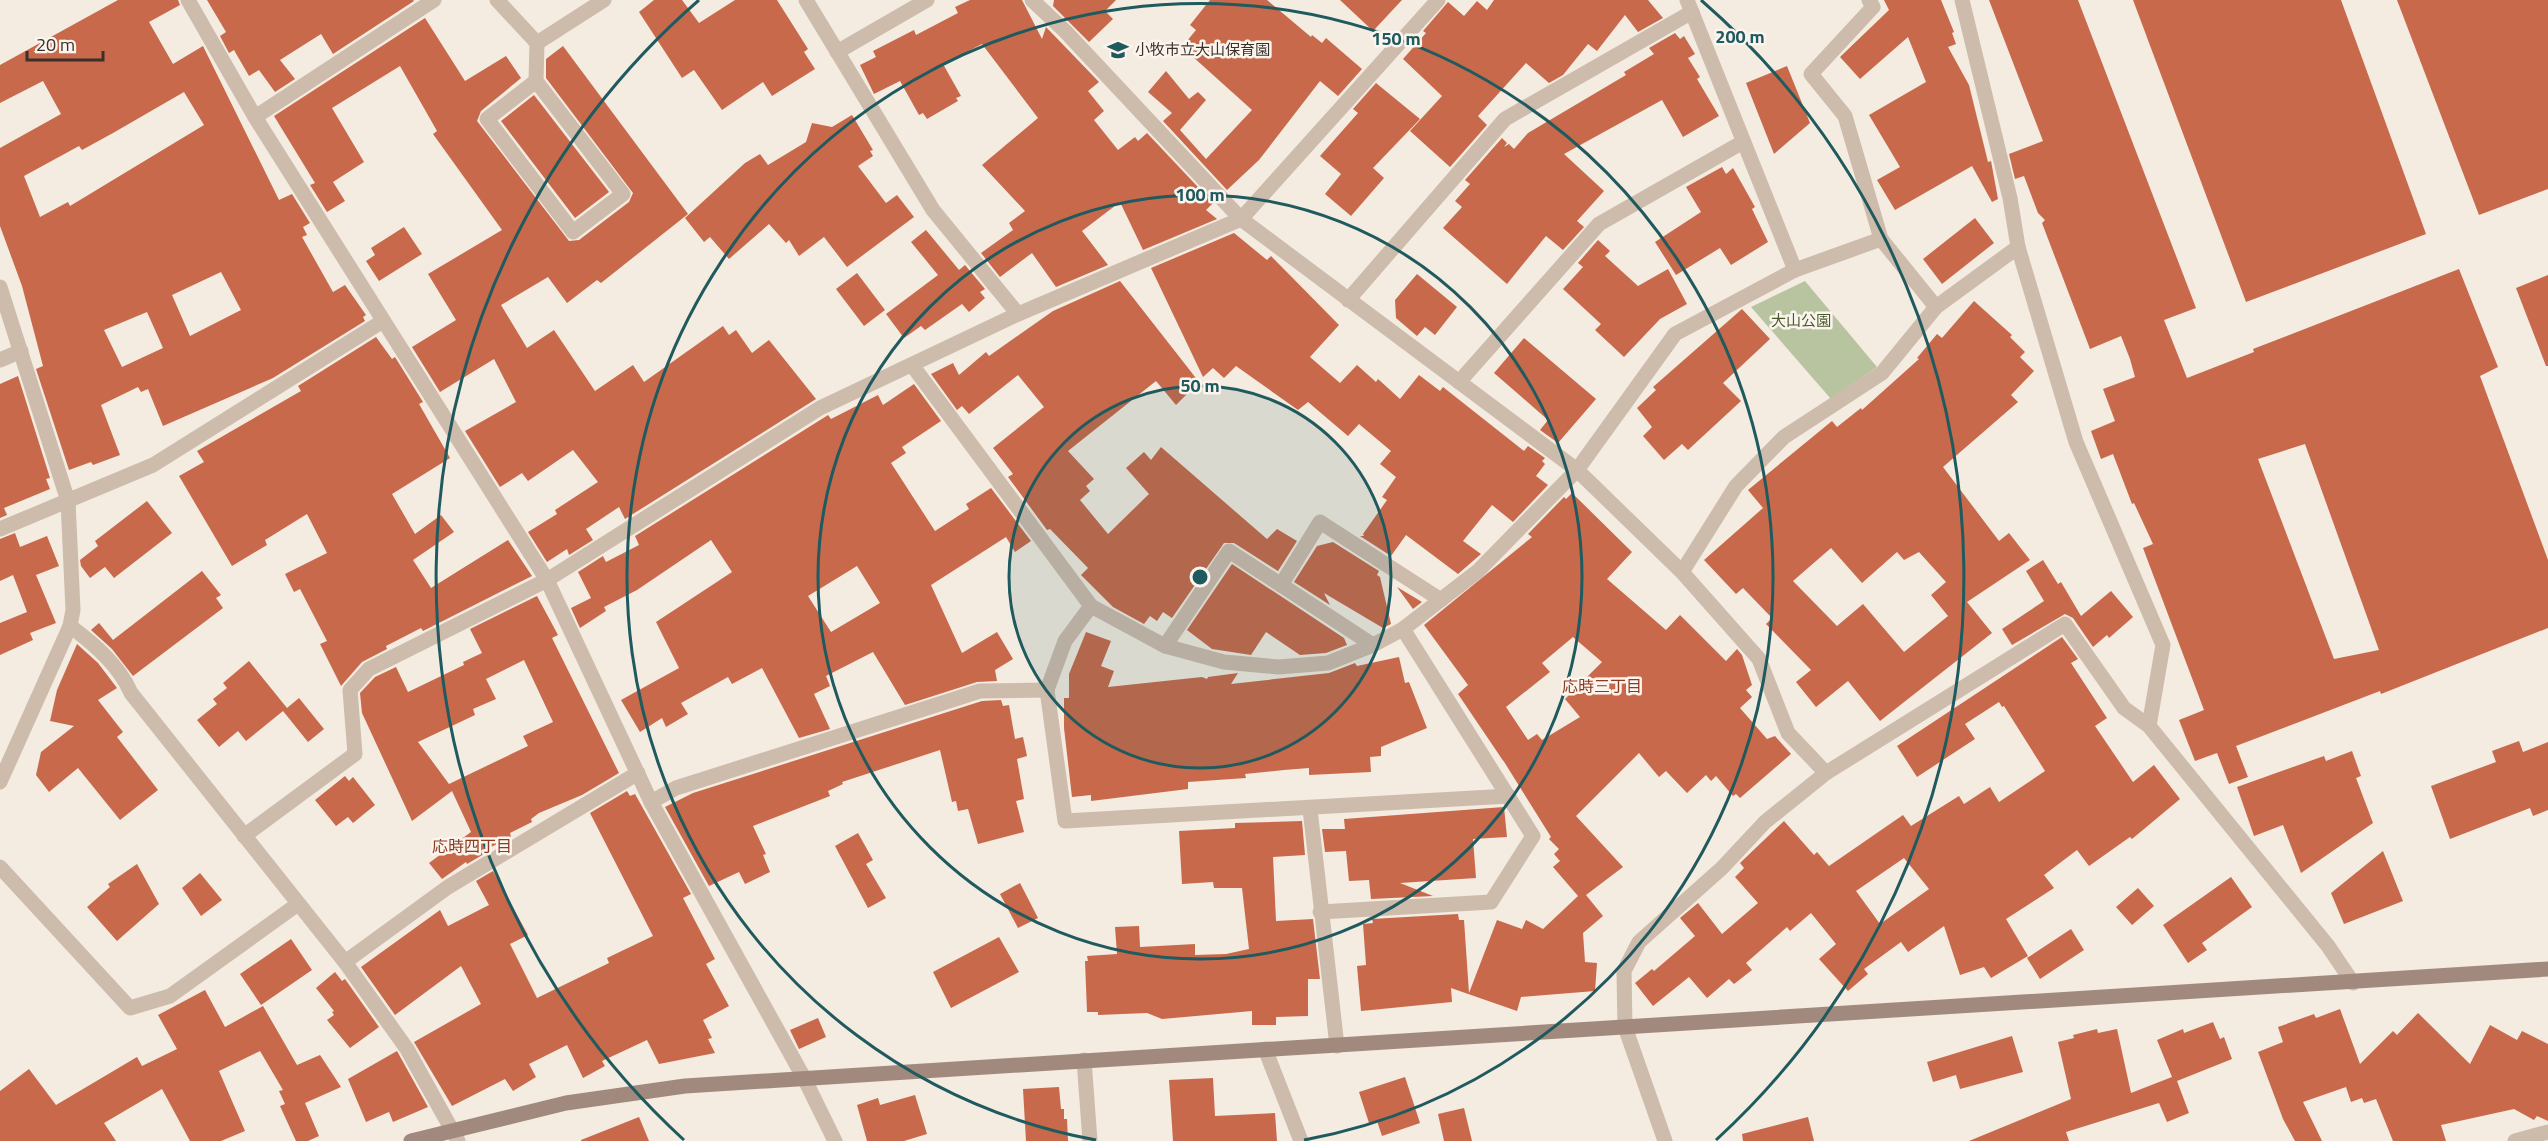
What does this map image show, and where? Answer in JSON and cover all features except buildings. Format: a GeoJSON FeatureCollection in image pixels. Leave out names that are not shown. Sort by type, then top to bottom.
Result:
{"type":"FeatureCollection","features":[{"type":"Feature","properties":{"kind":"street"},"geometry":{"type":"LineString","coordinates":[[188,0],[255,117],[547,580],[651,802],[804,1078],[835,1141]]}},
{"type":"Feature","properties":{"kind":"street"},"geometry":{"type":"LineString","coordinates":[[255,117],[434,0]]}},
{"type":"Feature","properties":{"kind":"street"},"geometry":{"type":"LineString","coordinates":[[497,0],[537,44],[537,81],[622,194],[573,232],[487,119],[537,81]]}},
{"type":"Feature","properties":{"kind":"street"},"geometry":{"type":"LineString","coordinates":[[537,44],[604,0]]}},
{"type":"Feature","properties":{"kind":"street"},"geometry":{"type":"LineString","coordinates":[[806,0],[933,210],[1018,314]]}},
{"type":"Feature","properties":{"kind":"street"},"geometry":{"type":"LineString","coordinates":[[837,52],[927,0]]}},
{"type":"Feature","properties":{"kind":"street"},"geometry":{"type":"LineString","coordinates":[[1032,0],[1241,219],[1577,470],[1682,572],[1759,659],[1788,733],[1826,773]]}},
{"type":"Feature","properties":{"kind":"street"},"geometry":{"type":"LineString","coordinates":[[244,836],[355,754],[350,690],[369,669],[547,580],[820,408],[1018,314],[1241,219],[1438,0]]}},
{"type":"Feature","properties":{"kind":"street"},"geometry":{"type":"LineString","coordinates":[[1869,0],[1873,7],[1811,74],[1845,116],[1881,239],[1936,307]]}},
{"type":"Feature","properties":{"kind":"street"},"geometry":{"type":"LineString","coordinates":[[1962,0],[2010,198],[2018,247],[2076,442],[2163,645],[2150,726]]}},
{"type":"Feature","properties":{"kind":"street"},"geometry":{"type":"LineString","coordinates":[[1348,300],[1505,119],[1690,6],[1795,270]]}},
{"type":"Feature","properties":{"kind":"street"},"geometry":{"type":"LineString","coordinates":[[1460,382],[1599,224],[1743,142]]}},
{"type":"Feature","properties":{"kind":"street"},"geometry":{"type":"LineString","coordinates":[[912,365],[1091,606],[1165,646],[1224,662],[1279,667],[1328,663],[1373,645],[1403,629],[1478,571],[1577,470],[1675,334],[1795,270],[1881,239]]}},
{"type":"Feature","properties":{"kind":"street"},"geometry":{"type":"LineString","coordinates":[[1682,572],[1736,486],[1784,437],[1882,373],[1936,307],[2018,247]]}},
{"type":"Feature","properties":{"kind":"street"},"geometry":{"type":"LineString","coordinates":[[0,287],[68,501],[73,610],[70,626],[0,782]]}},
{"type":"Feature","properties":{"kind":"street"},"geometry":{"type":"LineString","coordinates":[[0,529],[153,465],[383,321]]}},
{"type":"Feature","properties":{"kind":"street"},"geometry":{"type":"LineString","coordinates":[[0,360],[21,351]]}},
{"type":"Feature","properties":{"kind":"street"},"geometry":{"type":"LineString","coordinates":[[1281,585],[1320,522],[1441,600]]}},
{"type":"Feature","properties":{"kind":"street"},"geometry":{"type":"LineString","coordinates":[[1165,646],[1229,552],[1373,645]]}},
{"type":"Feature","properties":{"kind":"street"},"geometry":{"type":"LineString","coordinates":[[1091,606],[1065,640],[1047,690],[1065,821],[1509,796]]}},
{"type":"Feature","properties":{"kind":"street"},"geometry":{"type":"LineString","coordinates":[[1665,1141],[1625,1027],[1624,971],[1639,942],[1722,868],[1765,822],[1826,773],[2065,624],[2124,708],[2150,726],[2328,946],[2353,983]]}},
{"type":"Feature","properties":{"kind":"street"},"geometry":{"type":"LineString","coordinates":[[70,626],[96,645],[345,962],[407,1049],[455,1135]]}},
{"type":"Feature","properties":{"kind":"street"},"geometry":{"type":"LineString","coordinates":[[1320,912],[1491,902],[1533,836],[1403,629]]}},
{"type":"Feature","properties":{"kind":"street"},"geometry":{"type":"LineString","coordinates":[[651,802],[676,788],[980,691],[1047,690]]}},
{"type":"Feature","properties":{"kind":"street"},"geometry":{"type":"LineString","coordinates":[[0,751],[8,768]]}},
{"type":"Feature","properties":{"kind":"street"},"geometry":{"type":"LineString","coordinates":[[345,962],[448,886],[638,773]]}},
{"type":"Feature","properties":{"kind":"street"},"geometry":{"type":"LineString","coordinates":[[1310,809],[1337,1046]]}},
{"type":"Feature","properties":{"kind":"street"},"geometry":{"type":"LineString","coordinates":[[0,867],[130,1008],[170,996],[298,904]]}},
{"type":"Feature","properties":{"kind":"street"},"geometry":{"type":"LineString","coordinates":[[411,1141],[455,1135],[576,1101],[684,1086],[2548,969]]}},
{"type":"Feature","properties":{"kind":"street"},"geometry":{"type":"LineString","coordinates":[[1265,1049],[1301,1141]]}},
{"type":"Feature","properties":{"kind":"street"},"geometry":{"type":"LineString","coordinates":[[1084,1060],[1090,1141]]}},
{"type":"Feature","properties":{"kind":"street"},"geometry":{"type":"LineString","coordinates":[[2515,1141],[2548,1132]]}},
{"type":"Feature","properties":{"kind":"green space","name":"大山公園"},"geometry":{"type":"Polygon","coordinates":[[[1805,281],[1877,367],[1831,399],[1751,307],[1805,281]]]}},
{"type":"Feature","properties":{"kind":"place","name":"小牧市立大山保育園"},"geometry":{"type":"Point","coordinates":[1118,50]}},
{"type":"Feature","properties":{"kind":"district","name":"応時三丁目"},"geometry":{"type":"Point","coordinates":[1602,686]}},
{"type":"Feature","properties":{"kind":"district","name":"応時四丁目"},"geometry":{"type":"Point","coordinates":[472,846]}}]}
